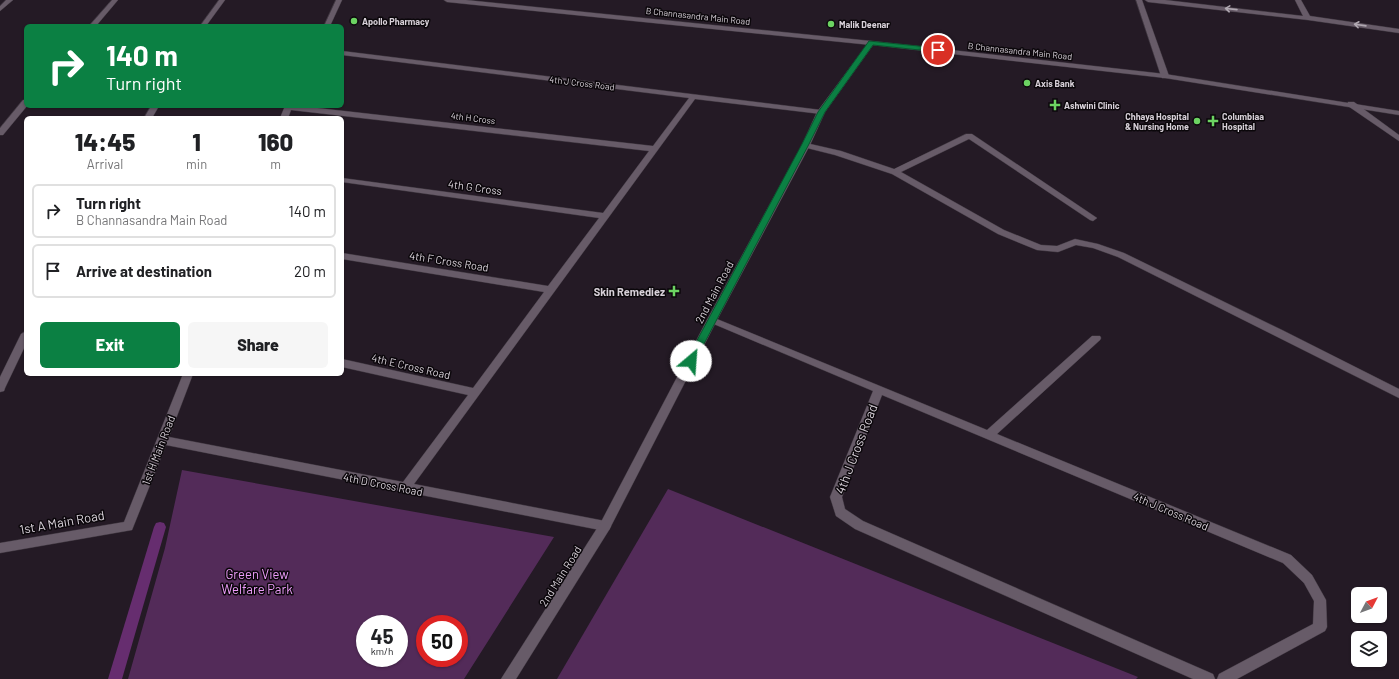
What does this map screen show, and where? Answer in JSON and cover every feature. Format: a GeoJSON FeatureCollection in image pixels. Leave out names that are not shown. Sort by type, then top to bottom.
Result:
{"type":"FeatureCollection","features":[{"type":"Feature","properties":{"kind":"street"},"geometry":{"type":"LineString","coordinates":[[0,9],[10,0]]}},
{"type":"Feature","properties":{"kind":"street"},"geometry":{"type":"LineString","coordinates":[[94,24],[115,0]]}},
{"type":"Feature","properties":{"kind":"street"},"geometry":{"type":"LineString","coordinates":[[205,24],[222,0]]}},
{"type":"Feature","properties":{"kind":"street"},"geometry":{"type":"LineString","coordinates":[[327,24],[339,0]]}},
{"type":"Feature","properties":{"kind":"street","name":"B Channasandra Main Road"},"geometry":{"type":"LineString","coordinates":[[447,0],[871,43],[1165,76],[1351,104],[1399,113]]}},
{"type":"Feature","properties":{"kind":"street"},"geometry":{"type":"LineString","coordinates":[[1139,0],[1165,76]]}},
{"type":"Feature","properties":{"kind":"street"},"geometry":{"type":"LineString","coordinates":[[1148,0],[1308,18],[1399,31]]}},
{"type":"Feature","properties":{"kind":"street"},"geometry":{"type":"LineString","coordinates":[[1298,0],[1308,18]]}},
{"type":"Feature","properties":{"kind":"street","name":"2nd Main Road"},"geometry":{"type":"LineString","coordinates":[[508,679],[605,526],[712,320],[806,144],[821,112],[871,43]]}},
{"type":"Feature","properties":{"kind":"street","name":"4th J Cross Road"},"geometry":{"type":"LineString","coordinates":[[344,53],[821,112]]}},
{"type":"Feature","properties":{"kind":"street"},"geometry":{"type":"LineString","coordinates":[[406,488],[693,97]]}},
{"type":"Feature","properties":{"kind":"street"},"geometry":{"type":"LineString","coordinates":[[0,133],[24,104]]}},
{"type":"Feature","properties":{"kind":"street"},"geometry":{"type":"LineString","coordinates":[[1351,104],[1399,139]]}},
{"type":"Feature","properties":{"kind":"street","name":"4th H Cross"},"geometry":{"type":"LineString","coordinates":[[306,108],[655,149]]}},
{"type":"Feature","properties":{"kind":"street"},"geometry":{"type":"LineString","coordinates":[[895,172],[969,136],[1093,218]]}},
{"type":"Feature","properties":{"kind":"street"},"geometry":{"type":"LineString","coordinates":[[806,144],[895,172],[1001,232],[1040,248],[1058,249],[1075,242],[1095,246],[1121,255],[1278,332],[1399,394]]}},
{"type":"Feature","properties":{"kind":"street","name":"4th G Cross"},"geometry":{"type":"LineString","coordinates":[[344,180],[605,216]]}},
{"type":"Feature","properties":{"kind":"street","name":"4th F Cross Road"},"geometry":{"type":"LineString","coordinates":[[344,256],[551,290]]}},
{"type":"Feature","properties":{"kind":"street","name":"4th J Cross Road"},"geometry":{"type":"LineString","coordinates":[[712,320],[1287,559],[1308,579],[1320,600],[1320,627],[1224,679]]}},
{"type":"Feature","properties":{"kind":"street"},"geometry":{"type":"LineString","coordinates":[[0,388],[24,338]]}},
{"type":"Feature","properties":{"kind":"street"},"geometry":{"type":"LineString","coordinates":[[989,435],[1096,338]]}},
{"type":"Feature","properties":{"kind":"street","name":"4th E Cross Road"},"geometry":{"type":"LineString","coordinates":[[344,363],[476,393]]}},
{"type":"Feature","properties":{"kind":"street","name":"1st H Main Road"},"geometry":{"type":"LineString","coordinates":[[128,526],[187,376]]}},
{"type":"Feature","properties":{"kind":"street","name":"4th J Cross Road"},"geometry":{"type":"LineString","coordinates":[[879,390],[836,497],[840,512],[859,525],[1208,679]]}},
{"type":"Feature","properties":{"kind":"street","name":"4th D Cross Road"},"geometry":{"type":"LineString","coordinates":[[162,440],[605,526]]}},
{"type":"Feature","properties":{"kind":"street","name":"1st A Main Road"},"geometry":{"type":"LineString","coordinates":[[0,548],[128,526]]}},
{"type":"Feature","properties":{"kind":"green space","name":"Green View Welfare Park"},"geometry":{"type":"Polygon","coordinates":[[[182,470],[554,537],[464,679],[128,679],[165,548],[182,470]]]}},
{"type":"Feature","properties":{"kind":"green space"},"geometry":{"type":"Polygon","coordinates":[[[668,489],[1138,677],[1136,679],[557,679],[668,489]]]}},
{"type":"Feature","properties":{"kind":"waterway"},"geometry":{"type":"LineString","coordinates":[[115,679],[160,527]]}},
{"type":"Feature","properties":{"kind":"place","name":"Apollo Pharmacy"},"geometry":{"type":"Point","coordinates":[354,21]}},
{"type":"Feature","properties":{"kind":"place","name":"Malik Deenar"},"geometry":{"type":"Point","coordinates":[831,24]}},
{"type":"Feature","properties":{"kind":"place","name":"Axis Bank"},"geometry":{"type":"Point","coordinates":[1027,83]}},
{"type":"Feature","properties":{"kind":"place","name":"Ashwini Clinic"},"geometry":{"type":"Point","coordinates":[1055,105]}},
{"type":"Feature","properties":{"kind":"place","name":"Chhaya Hospital & Nursing Home"},"geometry":{"type":"Point","coordinates":[1197,121]}},
{"type":"Feature","properties":{"kind":"place","name":"Columbiaa Hospital"},"geometry":{"type":"Point","coordinates":[1213,121]}},
{"type":"Feature","properties":{"kind":"place","name":"Skin Remediez"},"geometry":{"type":"Point","coordinates":[674,291]}},
{"type":"Feature","properties":{"kind":"route"},"geometry":{"type":"LineString","coordinates":[[691,361],[806,144],[821,112],[871,43],[938,50]]}}]}
